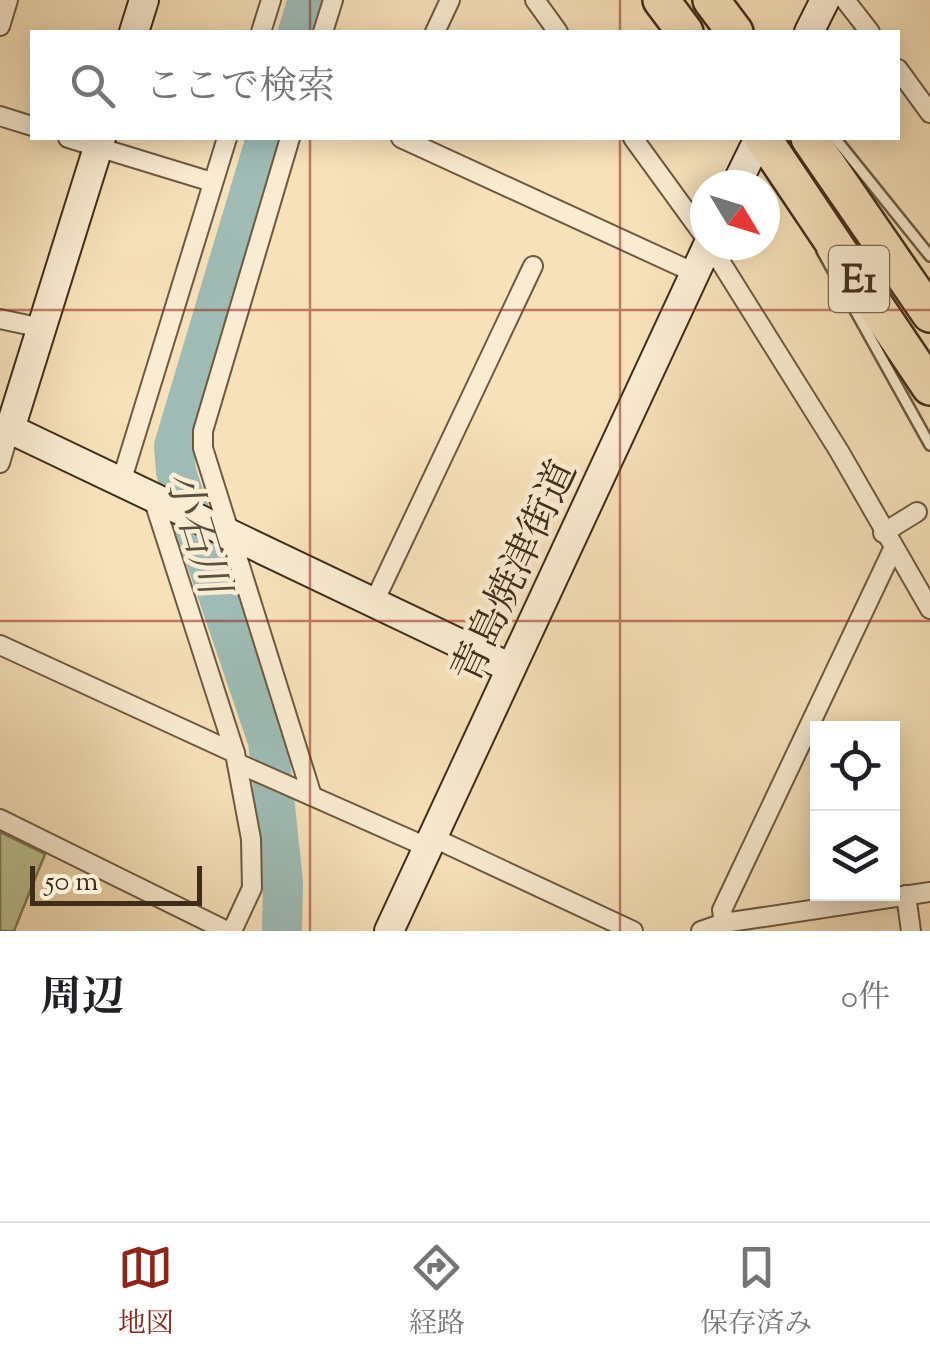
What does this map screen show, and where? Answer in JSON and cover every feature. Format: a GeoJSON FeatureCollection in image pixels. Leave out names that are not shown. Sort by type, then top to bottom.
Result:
{"type":"FeatureCollection","features":[{"type":"Feature","properties":{"kind":"highway"},"geometry":{"type":"LineString","coordinates":[[661,0],[684,30]]}},
{"type":"Feature","properties":{"kind":"highway"},"geometry":{"type":"LineString","coordinates":[[711,0],[741,30]]}},
{"type":"Feature","properties":{"kind":"highway","name":"E1"},"geometry":{"type":"LineString","coordinates":[[762,140],[930,387]]}},
{"type":"Feature","properties":{"kind":"highway","name":"E1"},"geometry":{"type":"LineString","coordinates":[[811,140],[930,314]]}},
{"type":"Feature","properties":{"kind":"street"},"geometry":{"type":"LineString","coordinates":[[0,26],[8,0]]}},
{"type":"Feature","properties":{"kind":"street"},"geometry":{"type":"LineString","coordinates":[[135,30],[144,0]]}},
{"type":"Feature","properties":{"kind":"street"},"geometry":{"type":"LineString","coordinates":[[262,30],[271,0]]}},
{"type":"Feature","properties":{"kind":"street"},"geometry":{"type":"LineString","coordinates":[[324,30],[333,0]]}},
{"type":"Feature","properties":{"kind":"street"},"geometry":{"type":"LineString","coordinates":[[435,30],[450,0]]}},
{"type":"Feature","properties":{"kind":"street"},"geometry":{"type":"LineString","coordinates":[[534,0],[556,30]]}},
{"type":"Feature","properties":{"kind":"street"},"geometry":{"type":"LineString","coordinates":[[810,30],[824,0]]}},
{"type":"Feature","properties":{"kind":"street"},"geometry":{"type":"LineString","coordinates":[[845,0],[868,30]]}},
{"type":"Feature","properties":{"kind":"street"},"geometry":{"type":"LineString","coordinates":[[900,72],[930,113]]}},
{"type":"Feature","properties":{"kind":"street"},"geometry":{"type":"LineString","coordinates":[[0,116],[30,125]]}},
{"type":"Feature","properties":{"kind":"street"},"geometry":{"type":"LineString","coordinates":[[122,478],[226,140]]}},
{"type":"Feature","properties":{"kind":"street"},"geometry":{"type":"LineString","coordinates":[[289,140],[203,431],[206,467],[232,532],[306,793]]}},
{"type":"Feature","properties":{"kind":"street"},"geometry":{"type":"LineString","coordinates":[[405,140],[697,274]]}},
{"type":"Feature","properties":{"kind":"street"},"geometry":{"type":"LineString","coordinates":[[634,140],[690,217]]}},
{"type":"Feature","properties":{"kind":"street"},"geometry":{"type":"LineString","coordinates":[[744,170],[760,140]]}},
{"type":"Feature","properties":{"kind":"street"},"geometry":{"type":"LineString","coordinates":[[0,463],[5,426],[42,328],[99,142],[212,182]]}},
{"type":"Feature","properties":{"kind":"street","name":"青島焼津街道"},"geometry":{"type":"LineString","coordinates":[[389,931],[703,260]]}},
{"type":"Feature","properties":{"kind":"street"},"geometry":{"type":"LineString","coordinates":[[719,260],[839,450],[930,609]]}},
{"type":"Feature","properties":{"kind":"street"},"geometry":{"type":"LineString","coordinates":[[374,602],[533,266]]}},
{"type":"Feature","properties":{"kind":"street"},"geometry":{"type":"LineString","coordinates":[[0,319],[42,328]]}},
{"type":"Feature","properties":{"kind":"street"},"geometry":{"type":"LineString","coordinates":[[5,426],[122,478],[511,668]]}},
{"type":"Feature","properties":{"kind":"street"},"geometry":{"type":"LineString","coordinates":[[0,819],[229,931],[252,888],[251,838],[241,761],[151,492]]}},
{"type":"Feature","properties":{"kind":"street"},"geometry":{"type":"LineString","coordinates":[[724,923],[722,910],[888,541],[917,512]]}},
{"type":"Feature","properties":{"kind":"street"},"geometry":{"type":"LineString","coordinates":[[0,645],[306,793],[432,843],[600,924],[632,931]]}},
{"type":"Feature","properties":{"kind":"street"},"geometry":{"type":"LineString","coordinates":[[701,931],[724,923],[930,892]]}},
{"type":"Feature","properties":{"kind":"street"},"geometry":{"type":"LineString","coordinates":[[906,896],[911,931]]}},
{"type":"Feature","properties":{"kind":"lane"},"geometry":{"type":"LineString","coordinates":[[720,0],[741,30]]}},
{"type":"Feature","properties":{"kind":"lane"},"geometry":{"type":"LineString","coordinates":[[837,140],[930,256]]}},
{"type":"Feature","properties":{"kind":"lane"},"geometry":{"type":"LineString","coordinates":[[808,202],[825,262],[930,445]]}},
{"type":"Feature","properties":{"kind":"green space"},"geometry":{"type":"Polygon","coordinates":[[[0,832],[45,854],[14,931],[0,931],[0,832]]]}},
{"type":"Feature","properties":{"kind":"waterway","name":"小石川"},"geometry":{"type":"LineString","coordinates":[[299,30],[308,0]]}},
{"type":"Feature","properties":{"kind":"waterway","name":"小石川"},"geometry":{"type":"LineString","coordinates":[[265,140],[174,446],[176,472],[268,741],[283,882],[282,931]]}}]}
